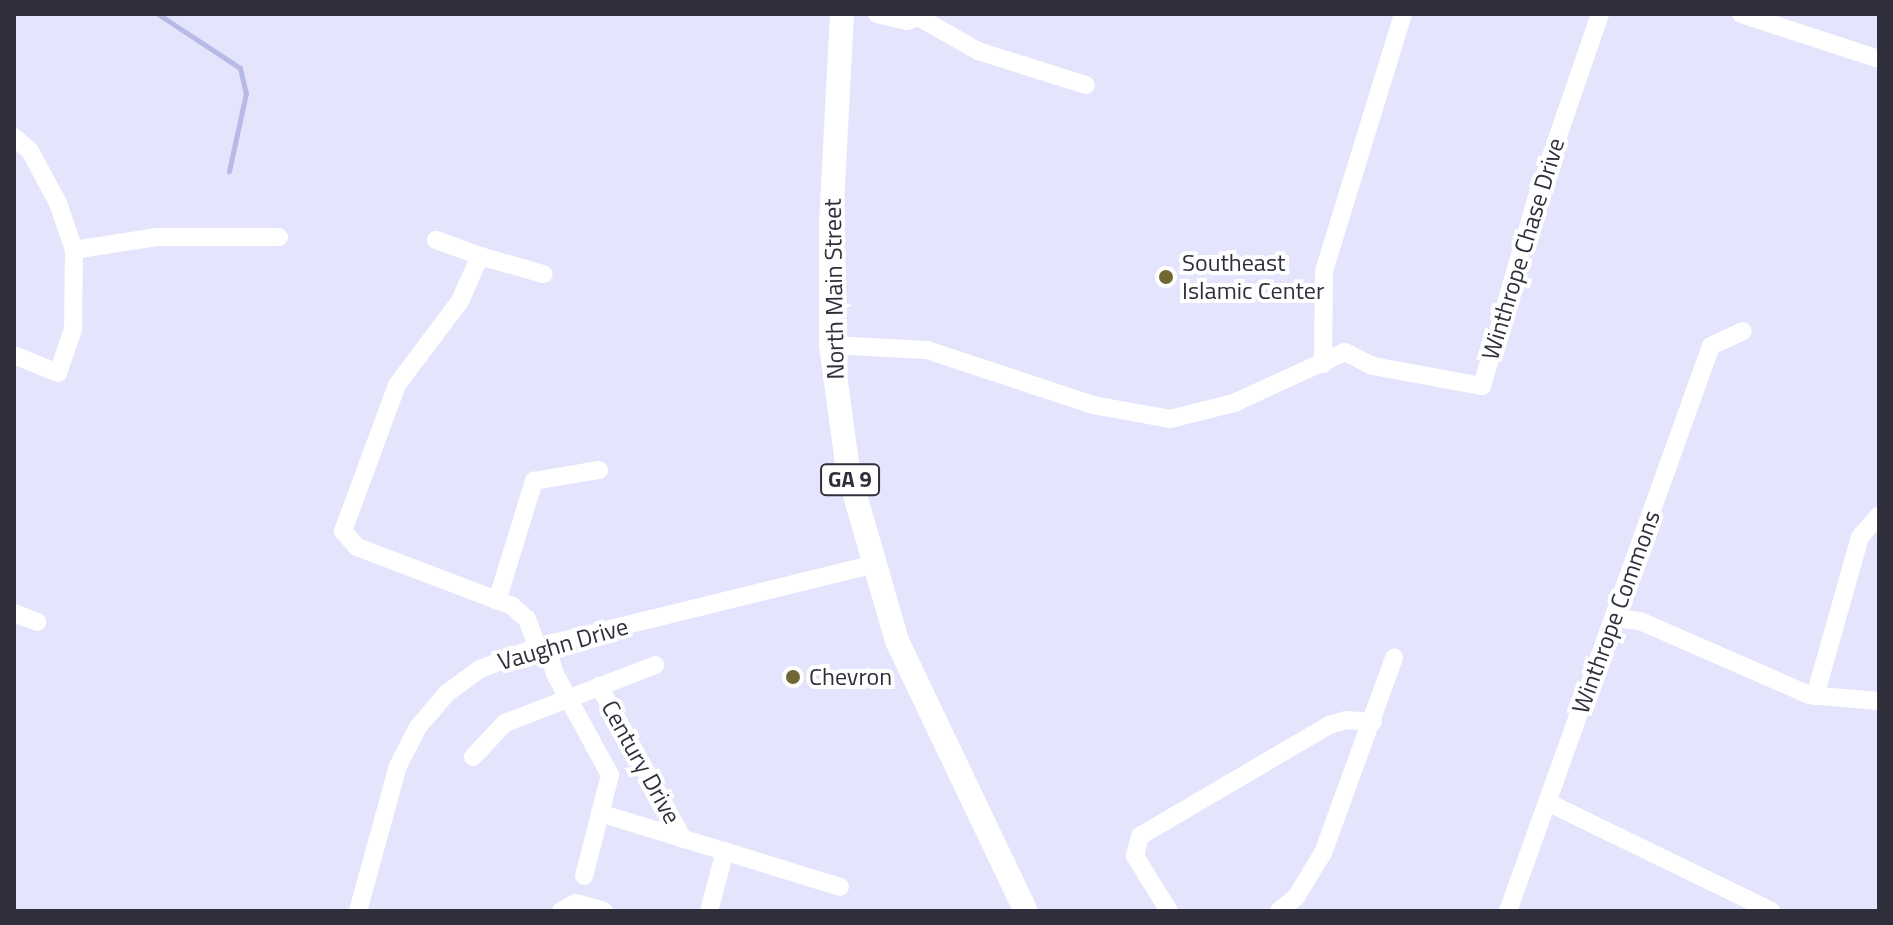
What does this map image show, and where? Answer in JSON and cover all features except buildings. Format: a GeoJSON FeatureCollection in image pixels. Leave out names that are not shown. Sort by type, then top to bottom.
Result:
{"type":"FeatureCollection","features":[{"type":"Feature","properties":{"kind":"main road","name":"North Main Street"},"geometry":{"type":"LineString","coordinates":[[842,14],[831,212],[831,345],[848,471],[871,565],[924,705],[1026,911]]}},
{"type":"Feature","properties":{"kind":"street"},"geometry":{"type":"LineString","coordinates":[[877,14],[888,20],[916,16],[978,51],[1086,85]]}},
{"type":"Feature","properties":{"kind":"street"},"geometry":{"type":"LineString","coordinates":[[1323,364],[1324,271],[1403,14]]}},
{"type":"Feature","properties":{"kind":"street","name":"Winthrope Chase Drive"},"geometry":{"type":"LineString","coordinates":[[831,345],[927,350],[1093,405],[1170,419],[1234,403],[1345,352],[1373,366],[1482,386],[1535,203],[1600,14]]}},
{"type":"Feature","properties":{"kind":"street"},"geometry":{"type":"LineString","coordinates":[[1741,14],[1879,59]]}},
{"type":"Feature","properties":{"kind":"street"},"geometry":{"type":"LineString","coordinates":[[14,137],[30,151],[58,203],[74,250],[73,329],[58,373],[14,355]]}},
{"type":"Feature","properties":{"kind":"street"},"geometry":{"type":"LineString","coordinates":[[74,250],[156,237],[279,237]]}},
{"type":"Feature","properties":{"kind":"street"},"geometry":{"type":"LineString","coordinates":[[436,240],[543,274]]}},
{"type":"Feature","properties":{"kind":"street","name":"Century Drive"},"geometry":{"type":"LineString","coordinates":[[480,256],[460,301],[397,385],[343,531],[357,547],[497,601],[527,619],[610,775],[584,876]]}},
{"type":"Feature","properties":{"kind":"street","name":"Winthrope Commons"},"geometry":{"type":"LineString","coordinates":[[1508,911],[1711,346],[1743,331]]}},
{"type":"Feature","properties":{"kind":"street"},"geometry":{"type":"LineString","coordinates":[[497,601],[534,481],[599,470]]}},
{"type":"Feature","properties":{"kind":"street"},"geometry":{"type":"LineString","coordinates":[[1815,696],[1860,537],[1879,515]]}},
{"type":"Feature","properties":{"kind":"street","name":"Vaughn Drive"},"geometry":{"type":"LineString","coordinates":[[358,911],[398,766],[418,727],[447,693],[480,669],[541,646],[871,565]]}},
{"type":"Feature","properties":{"kind":"street"},"geometry":{"type":"LineString","coordinates":[[14,613],[37,622]]}},
{"type":"Feature","properties":{"kind":"street"},"geometry":{"type":"LineString","coordinates":[[1615,618],[1640,621],[1815,696],[1879,701]]}},
{"type":"Feature","properties":{"kind":"street"},"geometry":{"type":"LineString","coordinates":[[1279,911],[1296,897],[1323,853],[1394,658]]}},
{"type":"Feature","properties":{"kind":"street","name":"Century Drive"},"geometry":{"type":"LineString","coordinates":[[473,757],[505,723],[655,665]]}},
{"type":"Feature","properties":{"kind":"street","name":"Century Drive"},"geometry":{"type":"LineString","coordinates":[[599,686],[683,839]]}},
{"type":"Feature","properties":{"kind":"street"},"geometry":{"type":"LineString","coordinates":[[1169,911],[1135,856],[1140,836],[1329,725],[1346,720],[1373,722]]}},
{"type":"Feature","properties":{"kind":"street"},"geometry":{"type":"LineString","coordinates":[[1547,802],[1771,911]]}},
{"type":"Feature","properties":{"kind":"street","name":"Century Drive"},"geometry":{"type":"LineString","coordinates":[[600,813],[840,887]]}},
{"type":"Feature","properties":{"kind":"street"},"geometry":{"type":"LineString","coordinates":[[709,911],[725,851]]}},
{"type":"Feature","properties":{"kind":"street"},"geometry":{"type":"LineString","coordinates":[[561,911],[576,903],[604,911]]}},
{"type":"Feature","properties":{"kind":"waterway"},"geometry":{"type":"LineString","coordinates":[[158,14],[240,68],[246,93],[229,171]]}},
{"type":"Feature","properties":{"kind":"place","name":"Southeast Islamic Center"},"geometry":{"type":"Point","coordinates":[1166,277]}},
{"type":"Feature","properties":{"kind":"place","name":"Chevron"},"geometry":{"type":"Point","coordinates":[793,677]}}]}
